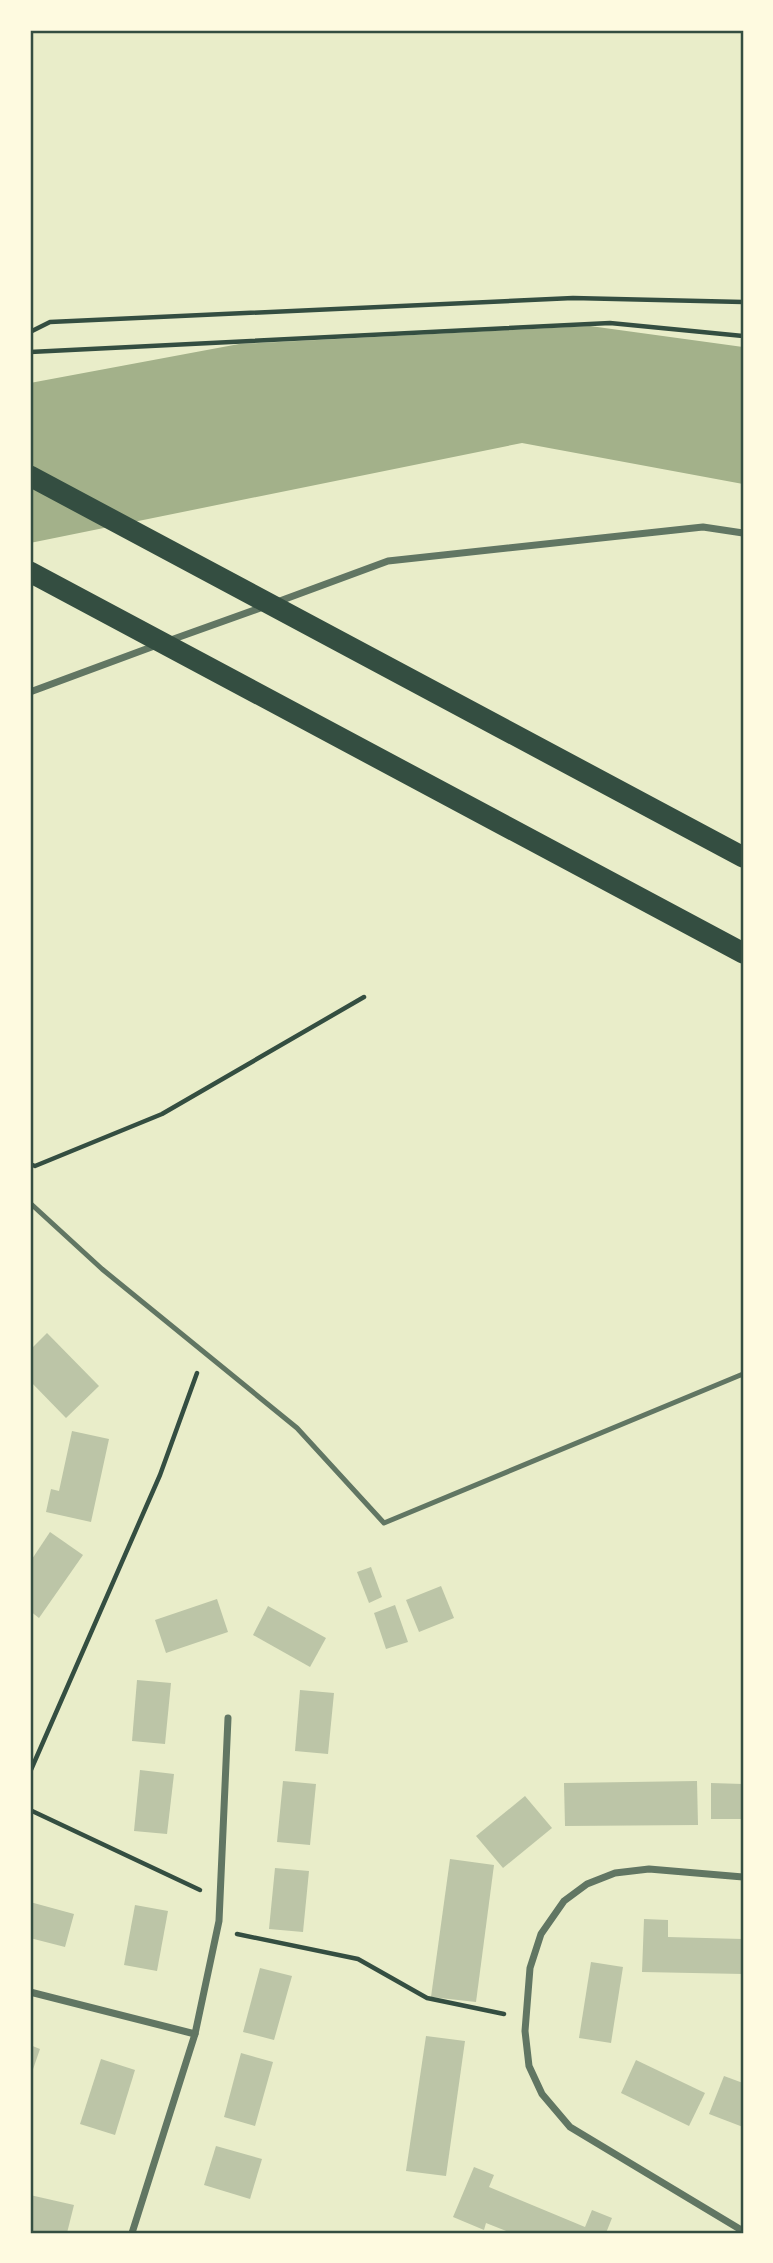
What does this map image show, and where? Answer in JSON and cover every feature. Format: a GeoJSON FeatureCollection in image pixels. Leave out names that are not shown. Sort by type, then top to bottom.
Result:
{"type":"FeatureCollection","features":[{"type":"Feature","properties":{"kind":"highway"},"geometry":{"type":"LineString","coordinates":[[30,476],[743,857]]}},
{"type":"Feature","properties":{"kind":"highway"},"geometry":{"type":"LineString","coordinates":[[30,572],[743,953]]}},
{"type":"Feature","properties":{"kind":"street"},"geometry":{"type":"LineString","coordinates":[[30,692],[388,561],[703,527],[743,533]]}},
{"type":"Feature","properties":{"kind":"street"},"geometry":{"type":"LineString","coordinates":[[132,2233],[195,2035],[217,1930],[228,1718]]}},
{"type":"Feature","properties":{"kind":"street"},"geometry":{"type":"LineString","coordinates":[[743,1877],[649,1869],[615,1873],[587,1884],[564,1901],[541,1934],[530,1968],[524,2031],[529,2066],[542,2094],[570,2127],[743,2232]]}},
{"type":"Feature","properties":{"kind":"street"},"geometry":{"type":"LineString","coordinates":[[30,1992],[195,2035]]}},
{"type":"Feature","properties":{"kind":"lane"},"geometry":{"type":"LineString","coordinates":[[30,1203],[102,1269],[297,1427],[384,1522],[743,1374]]}},
{"type":"Feature","properties":{"kind":"path"},"geometry":{"type":"LineString","coordinates":[[30,332],[50,322],[573,298],[743,302]]}},
{"type":"Feature","properties":{"kind":"path"},"geometry":{"type":"LineString","coordinates":[[30,352],[610,323],[743,336]]}},
{"type":"Feature","properties":{"kind":"path"},"geometry":{"type":"LineString","coordinates":[[30,1164],[35,1166],[162,1114],[364,997]]}},
{"type":"Feature","properties":{"kind":"path"},"geometry":{"type":"LineString","coordinates":[[30,1772],[160,1475],[204,1351]]}},
{"type":"Feature","properties":{"kind":"path"},"geometry":{"type":"LineString","coordinates":[[30,1810],[220,1900]]}},
{"type":"Feature","properties":{"kind":"path"},"geometry":{"type":"LineString","coordinates":[[217,1930],[358,1959],[427,1998],[526,2018]]}},
{"type":"Feature","properties":{"kind":"shaded area"},"geometry":{"type":"Polygon","coordinates":[[[590,326],[743,347],[743,484],[522,443],[30,543],[30,383],[239,344],[590,326]]]}},
{"type":"Feature","properties":{"kind":"building"},"geometry":{"type":"Polygon","coordinates":[[[47,1333],[99,1386],[66,1418],[30,1381],[30,1350],[47,1333]]]}},
{"type":"Feature","properties":{"kind":"building"},"geometry":{"type":"Polygon","coordinates":[[[72,1431],[109,1439],[91,1522],[46,1512],[51,1489],[59,1491],[72,1431]]]}},
{"type":"Feature","properties":{"kind":"building"},"geometry":{"type":"Polygon","coordinates":[[[50,1532],[83,1555],[39,1618],[30,1611],[30,1562],[50,1532]]]}},
{"type":"Feature","properties":{"kind":"building"},"geometry":{"type":"Polygon","coordinates":[[[371,1567],[382,1597],[369,1603],[357,1572],[371,1567]]]}},
{"type":"Feature","properties":{"kind":"building"},"geometry":{"type":"Polygon","coordinates":[[[441,1586],[454,1618],[419,1632],[406,1600],[441,1586]]]}},
{"type":"Feature","properties":{"kind":"building"},"geometry":{"type":"Polygon","coordinates":[[[217,1599],[228,1632],[166,1653],[155,1620],[217,1599]]]}},
{"type":"Feature","properties":{"kind":"building"},"geometry":{"type":"Polygon","coordinates":[[[395,1605],[408,1642],[386,1649],[374,1613],[395,1605]]]}},
{"type":"Feature","properties":{"kind":"building"},"geometry":{"type":"Polygon","coordinates":[[[268,1606],[326,1638],[310,1667],[253,1635],[268,1606]]]}},
{"type":"Feature","properties":{"kind":"building"},"geometry":{"type":"Polygon","coordinates":[[[137,1680],[171,1683],[165,1744],[132,1741],[137,1680]]]}},
{"type":"Feature","properties":{"kind":"building"},"geometry":{"type":"Polygon","coordinates":[[[300,1690],[334,1693],[328,1754],[295,1751],[300,1690]]]}},
{"type":"Feature","properties":{"kind":"building"},"geometry":{"type":"Polygon","coordinates":[[[140,1770],[174,1774],[167,1834],[134,1831],[140,1770]]]}},
{"type":"Feature","properties":{"kind":"building"},"geometry":{"type":"Polygon","coordinates":[[[283,1781],[316,1784],[310,1845],[277,1842],[283,1781]]]}},
{"type":"Feature","properties":{"kind":"building"},"geometry":{"type":"Polygon","coordinates":[[[697,1781],[698,1825],[565,1826],[564,1783],[697,1781]]]}},
{"type":"Feature","properties":{"kind":"building"},"geometry":{"type":"Polygon","coordinates":[[[711,1783],[743,1784],[743,1819],[711,1819],[711,1783]]]}},
{"type":"Feature","properties":{"kind":"building"},"geometry":{"type":"Polygon","coordinates":[[[525,1796],[552,1828],[503,1868],[476,1836],[525,1796]]]}},
{"type":"Feature","properties":{"kind":"building"},"geometry":{"type":"Polygon","coordinates":[[[450,1859],[494,1865],[476,2002],[431,1997],[450,1859]]]}},
{"type":"Feature","properties":{"kind":"building"},"geometry":{"type":"Polygon","coordinates":[[[275,1868],[309,1871],[303,1932],[269,1929],[275,1868]]]}},
{"type":"Feature","properties":{"kind":"building"},"geometry":{"type":"Polygon","coordinates":[[[30,1902],[74,1914],[65,1947],[30,1938],[30,1902]]]}},
{"type":"Feature","properties":{"kind":"building"},"geometry":{"type":"Polygon","coordinates":[[[135,1905],[168,1911],[157,1971],[124,1965],[135,1905]]]}},
{"type":"Feature","properties":{"kind":"building"},"geometry":{"type":"Polygon","coordinates":[[[644,1919],[668,1920],[668,1937],[743,1939],[743,1974],[642,1972],[644,1919]]]}},
{"type":"Feature","properties":{"kind":"building"},"geometry":{"type":"Polygon","coordinates":[[[591,1962],[623,1967],[611,2043],[579,2038],[591,1962]]]}},
{"type":"Feature","properties":{"kind":"building"},"geometry":{"type":"Polygon","coordinates":[[[260,1968],[292,1976],[274,2040],[243,2032],[260,1968]]]}},
{"type":"Feature","properties":{"kind":"building"},"geometry":{"type":"Polygon","coordinates":[[[426,2036],[465,2041],[446,2176],[406,2171],[426,2036]]]}},
{"type":"Feature","properties":{"kind":"building"},"geometry":{"type":"Polygon","coordinates":[[[30,2045],[40,2049],[30,2078],[30,2045]]]}},
{"type":"Feature","properties":{"kind":"building"},"geometry":{"type":"Polygon","coordinates":[[[241,2053],[273,2062],[255,2126],[224,2117],[241,2053]]]}},
{"type":"Feature","properties":{"kind":"building"},"geometry":{"type":"Polygon","coordinates":[[[101,2059],[135,2070],[115,2135],[80,2124],[101,2059]]]}},
{"type":"Feature","properties":{"kind":"building"},"geometry":{"type":"Polygon","coordinates":[[[636,2060],[705,2093],[689,2126],[621,2093],[636,2060]]]}},
{"type":"Feature","properties":{"kind":"building"},"geometry":{"type":"Polygon","coordinates":[[[724,2076],[743,2083],[743,2127],[709,2114],[724,2076]]]}},
{"type":"Feature","properties":{"kind":"building"},"geometry":{"type":"Polygon","coordinates":[[[216,2146],[262,2159],[250,2199],[204,2185],[216,2146]]]}},
{"type":"Feature","properties":{"kind":"building"},"geometry":{"type":"Polygon","coordinates":[[[474,2167],[494,2175],[489,2187],[585,2227],[592,2210],[612,2218],[606,2233],[511,2233],[486,2223],[484,2230],[453,2217],[474,2167]]]}},
{"type":"Feature","properties":{"kind":"building"},"geometry":{"type":"Polygon","coordinates":[[[30,2195],[74,2205],[67,2233],[30,2233],[30,2195]]]}}]}
